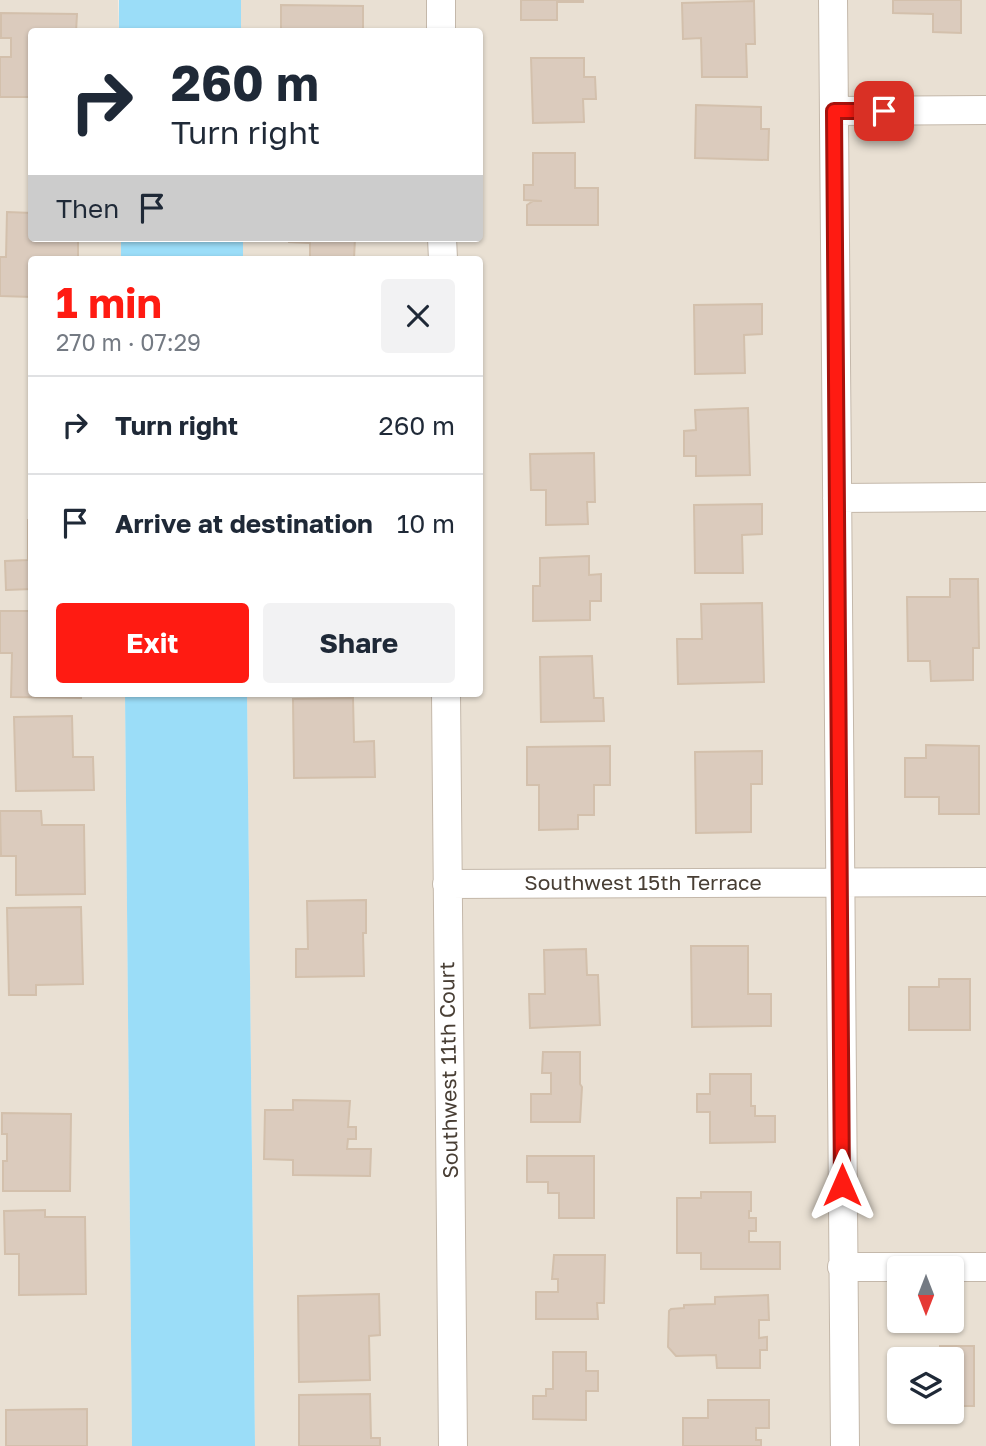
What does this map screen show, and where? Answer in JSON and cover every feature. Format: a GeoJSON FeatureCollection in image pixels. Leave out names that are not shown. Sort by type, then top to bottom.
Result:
{"type":"FeatureCollection","features":[{"type":"Feature","properties":{"kind":"street"},"geometry":{"type":"LineString","coordinates":[[441,0],[441,28]]}},
{"type":"Feature","properties":{"kind":"street"},"geometry":{"type":"LineString","coordinates":[[833,0],[845,1446]]}},
{"type":"Feature","properties":{"kind":"street"},"geometry":{"type":"LineString","coordinates":[[834,111],[986,110]]}},
{"type":"Feature","properties":{"kind":"street"},"geometry":{"type":"LineString","coordinates":[[836,498],[986,497]]}},
{"type":"Feature","properties":{"kind":"street","name":"Southwest 11th Court"},"geometry":{"type":"LineString","coordinates":[[446,697],[453,1446]]}},
{"type":"Feature","properties":{"kind":"street","name":"Southwest 15th Terrace"},"geometry":{"type":"LineString","coordinates":[[447,884],[986,882]]}},
{"type":"Feature","properties":{"kind":"street"},"geometry":{"type":"LineString","coordinates":[[842,1267],[986,1267]]}},
{"type":"Feature","properties":{"kind":"shaded area"},"geometry":{"type":"Polygon","coordinates":[[[0,0],[118,0],[119,28],[28,28],[28,242],[121,242],[121,256],[28,256],[28,697],[125,697],[132,1446],[0,1446],[0,0]]]}},
{"type":"Feature","properties":{"kind":"shaded area"},"geometry":{"type":"Polygon","coordinates":[[[241,0],[986,0],[986,1446],[255,1446],[247,697],[483,697],[483,256],[243,256],[243,242],[483,242],[483,28],[241,28],[241,0]]]}},
{"type":"Feature","properties":{"kind":"water"},"geometry":{"type":"Polygon","coordinates":[[[119,0],[241,0],[241,28],[119,28],[119,0]]]}},
{"type":"Feature","properties":{"kind":"water"},"geometry":{"type":"Polygon","coordinates":[[[121,242],[243,242],[243,256],[121,256],[121,242]]]}},
{"type":"Feature","properties":{"kind":"water"},"geometry":{"type":"Polygon","coordinates":[[[125,697],[247,697],[255,1446],[132,1446],[125,697]]]}},
{"type":"Feature","properties":{"kind":"building"},"geometry":{"type":"Polygon","coordinates":[[[521,0],[583,2],[557,2],[557,20],[521,20],[521,0]]]}},
{"type":"Feature","properties":{"kind":"building"},"geometry":{"type":"Polygon","coordinates":[[[893,0],[961,0],[961,33],[933,32],[933,14],[893,13],[893,0]]]}},
{"type":"Feature","properties":{"kind":"building"},"geometry":{"type":"Polygon","coordinates":[[[754,1],[755,44],[746,44],[747,77],[702,77],[701,38],[683,39],[682,3],[754,1]]]}},
{"type":"Feature","properties":{"kind":"building"},"geometry":{"type":"Polygon","coordinates":[[[281,5],[363,6],[363,28],[281,28],[281,5]]]}},
{"type":"Feature","properties":{"kind":"building"},"geometry":{"type":"Polygon","coordinates":[[[1,13],[77,14],[76,28],[28,28],[28,97],[0,97],[0,57],[11,57],[11,38],[1,38],[1,13]]]}},
{"type":"Feature","properties":{"kind":"building"},"geometry":{"type":"Polygon","coordinates":[[[531,58],[584,58],[584,77],[595,77],[596,99],[583,99],[584,122],[533,123],[531,58]]]}},
{"type":"Feature","properties":{"kind":"building"},"geometry":{"type":"Polygon","coordinates":[[[696,105],[761,107],[761,129],[769,129],[768,160],[695,158],[696,105]]]}},
{"type":"Feature","properties":{"kind":"building"},"geometry":{"type":"Polygon","coordinates":[[[533,153],[575,153],[575,188],[598,188],[598,225],[527,225],[527,205],[533,201],[542,201],[524,200],[524,185],[533,185],[533,153]]]}},
{"type":"Feature","properties":{"kind":"building"},"geometry":{"type":"Polygon","coordinates":[[[7,212],[28,213],[28,242],[78,242],[78,256],[28,256],[28,297],[0,296],[0,257],[6,257],[7,212]]]}},
{"type":"Feature","properties":{"kind":"building"},"geometry":{"type":"Polygon","coordinates":[[[289,242],[355,242],[354,256],[310,256],[310,243],[289,242]]]}},
{"type":"Feature","properties":{"kind":"building"},"geometry":{"type":"Polygon","coordinates":[[[762,304],[762,334],[744,335],[745,373],[695,374],[694,305],[762,304]]]}},
{"type":"Feature","properties":{"kind":"building"},"geometry":{"type":"Polygon","coordinates":[[[748,408],[750,475],[696,476],[696,456],[684,456],[684,431],[696,430],[695,410],[748,408]]]}},
{"type":"Feature","properties":{"kind":"building"},"geometry":{"type":"Polygon","coordinates":[[[594,453],[595,502],[587,502],[588,524],[546,525],[546,490],[531,490],[530,454],[594,453]]]}},
{"type":"Feature","properties":{"kind":"building"},"geometry":{"type":"Polygon","coordinates":[[[762,504],[762,534],[742,535],[743,573],[695,573],[694,505],[762,504]]]}},
{"type":"Feature","properties":{"kind":"building"},"geometry":{"type":"Polygon","coordinates":[[[589,556],[589,575],[601,574],[601,601],[590,601],[590,620],[533,621],[533,586],[540,586],[540,558],[589,556]]]}},
{"type":"Feature","properties":{"kind":"building"},"geometry":{"type":"Polygon","coordinates":[[[28,560],[28,589],[6,590],[5,561],[28,560]]]}},
{"type":"Feature","properties":{"kind":"building"},"geometry":{"type":"Polygon","coordinates":[[[950,579],[978,579],[979,648],[973,648],[973,680],[931,681],[930,661],[908,661],[907,597],[950,597],[950,579]]]}},
{"type":"Feature","properties":{"kind":"building"},"geometry":{"type":"Polygon","coordinates":[[[762,603],[764,682],[678,684],[677,639],[702,639],[701,604],[762,603]]]}},
{"type":"Feature","properties":{"kind":"building"},"geometry":{"type":"Polygon","coordinates":[[[0,611],[28,611],[28,697],[81,698],[11,697],[12,653],[0,653],[0,611]]]}},
{"type":"Feature","properties":{"kind":"building"},"geometry":{"type":"Polygon","coordinates":[[[592,656],[594,698],[603,698],[604,721],[541,722],[540,657],[592,656]]]}},
{"type":"Feature","properties":{"kind":"building"},"geometry":{"type":"Polygon","coordinates":[[[353,698],[354,742],[374,741],[375,777],[294,778],[293,699],[353,698]]]}},
{"type":"Feature","properties":{"kind":"building"},"geometry":{"type":"Polygon","coordinates":[[[72,716],[73,757],[93,757],[94,790],[16,791],[14,717],[72,716]]]}},
{"type":"Feature","properties":{"kind":"building"},"geometry":{"type":"Polygon","coordinates":[[[926,745],[979,746],[979,814],[939,814],[939,797],[905,797],[905,758],[926,758],[926,745]]]}},
{"type":"Feature","properties":{"kind":"building"},"geometry":{"type":"Polygon","coordinates":[[[610,746],[610,785],[594,785],[594,815],[578,815],[578,829],[539,830],[539,785],[527,785],[527,747],[610,746]]]}},
{"type":"Feature","properties":{"kind":"building"},"geometry":{"type":"Polygon","coordinates":[[[762,751],[762,784],[751,784],[751,832],[696,833],[695,752],[762,751]]]}},
{"type":"Feature","properties":{"kind":"building"},"geometry":{"type":"Polygon","coordinates":[[[0,811],[41,811],[42,825],[84,825],[85,894],[16,895],[16,856],[1,856],[0,811]]]}},
{"type":"Feature","properties":{"kind":"building"},"geometry":{"type":"Polygon","coordinates":[[[366,900],[366,933],[363,933],[364,976],[296,977],[296,949],[308,949],[307,901],[366,900]]]}},
{"type":"Feature","properties":{"kind":"building"},"geometry":{"type":"Polygon","coordinates":[[[81,907],[83,984],[36,985],[36,995],[9,995],[7,908],[81,907]]]}},
{"type":"Feature","properties":{"kind":"building"},"geometry":{"type":"Polygon","coordinates":[[[691,946],[748,946],[748,994],[771,994],[771,1026],[692,1027],[691,946]]]}},
{"type":"Feature","properties":{"kind":"building"},"geometry":{"type":"Polygon","coordinates":[[[586,949],[587,975],[598,975],[600,1025],[530,1028],[529,994],[545,994],[544,950],[586,949]]]}},
{"type":"Feature","properties":{"kind":"building"},"geometry":{"type":"Polygon","coordinates":[[[939,979],[970,979],[970,1030],[909,1030],[909,987],[939,987],[939,979]]]}},
{"type":"Feature","properties":{"kind":"building"},"geometry":{"type":"Polygon","coordinates":[[[543,1052],[580,1052],[580,1122],[531,1122],[531,1094],[551,1094],[551,1073],[542,1073],[543,1052]]]}},
{"type":"Feature","properties":{"kind":"building"},"geometry":{"type":"Polygon","coordinates":[[[710,1074],[751,1074],[751,1106],[755,1106],[755,1116],[775,1116],[775,1142],[710,1143],[710,1112],[697,1112],[697,1094],[710,1094],[710,1074]]]}},
{"type":"Feature","properties":{"kind":"building"},"geometry":{"type":"Polygon","coordinates":[[[293,1100],[350,1101],[348,1127],[356,1127],[356,1139],[348,1139],[347,1149],[371,1149],[370,1176],[293,1175],[293,1160],[264,1159],[265,1110],[293,1110],[293,1100]]]}},
{"type":"Feature","properties":{"kind":"building"},"geometry":{"type":"Polygon","coordinates":[[[2,1113],[71,1114],[70,1191],[3,1191],[3,1161],[7,1161],[7,1134],[2,1134],[2,1113]]]}},
{"type":"Feature","properties":{"kind":"building"},"geometry":{"type":"Polygon","coordinates":[[[527,1156],[594,1156],[594,1218],[559,1218],[559,1193],[548,1193],[548,1182],[527,1182],[527,1156]]]}},
{"type":"Feature","properties":{"kind":"building"},"geometry":{"type":"Polygon","coordinates":[[[701,1192],[751,1192],[749,1218],[756,1218],[756,1231],[749,1231],[749,1242],[780,1242],[780,1269],[701,1269],[701,1253],[677,1253],[677,1198],[701,1198],[701,1192]]]}},
{"type":"Feature","properties":{"kind":"building"},"geometry":{"type":"Polygon","coordinates":[[[45,1210],[45,1217],[85,1217],[86,1294],[19,1295],[19,1254],[5,1254],[4,1211],[45,1210]]]}},
{"type":"Feature","properties":{"kind":"building"},"geometry":{"type":"Polygon","coordinates":[[[554,1255],[605,1255],[604,1303],[597,1303],[598,1319],[536,1319],[536,1292],[558,1292],[558,1279],[552,1279],[554,1255]]]}},
{"type":"Feature","properties":{"kind":"building"},"geometry":{"type":"Polygon","coordinates":[[[379,1294],[380,1335],[369,1336],[370,1380],[299,1382],[298,1296],[379,1294]]]}},
{"type":"Feature","properties":{"kind":"building"},"geometry":{"type":"Polygon","coordinates":[[[768,1295],[769,1320],[759,1320],[759,1338],[767,1337],[767,1350],[760,1350],[760,1368],[717,1368],[716,1355],[676,1356],[668,1347],[671,1309],[684,1308],[684,1305],[715,1304],[715,1297],[768,1295]]]}},
{"type":"Feature","properties":{"kind":"building"},"geometry":{"type":"Polygon","coordinates":[[[974,1346],[974,1406],[964,1406],[964,1347],[940,1347],[974,1346]]]}},
{"type":"Feature","properties":{"kind":"building"},"geometry":{"type":"Polygon","coordinates":[[[553,1352],[586,1352],[586,1371],[598,1371],[598,1391],[586,1391],[586,1420],[533,1419],[533,1396],[546,1396],[546,1389],[553,1389],[553,1352]]]}},
{"type":"Feature","properties":{"kind":"building"},"geometry":{"type":"Polygon","coordinates":[[[370,1394],[371,1438],[380,1438],[380,1446],[299,1446],[299,1395],[370,1394]]]}},
{"type":"Feature","properties":{"kind":"building"},"geometry":{"type":"Polygon","coordinates":[[[708,1400],[769,1400],[769,1428],[756,1428],[756,1440],[761,1440],[761,1446],[683,1446],[683,1418],[708,1418],[708,1400]]]}},
{"type":"Feature","properties":{"kind":"building"},"geometry":{"type":"Polygon","coordinates":[[[87,1409],[87,1446],[6,1446],[6,1410],[87,1409]]]}},
{"type":"Feature","properties":{"kind":"route"},"geometry":{"type":"LineString","coordinates":[[842,1185],[834,111],[884,111]]}}]}
